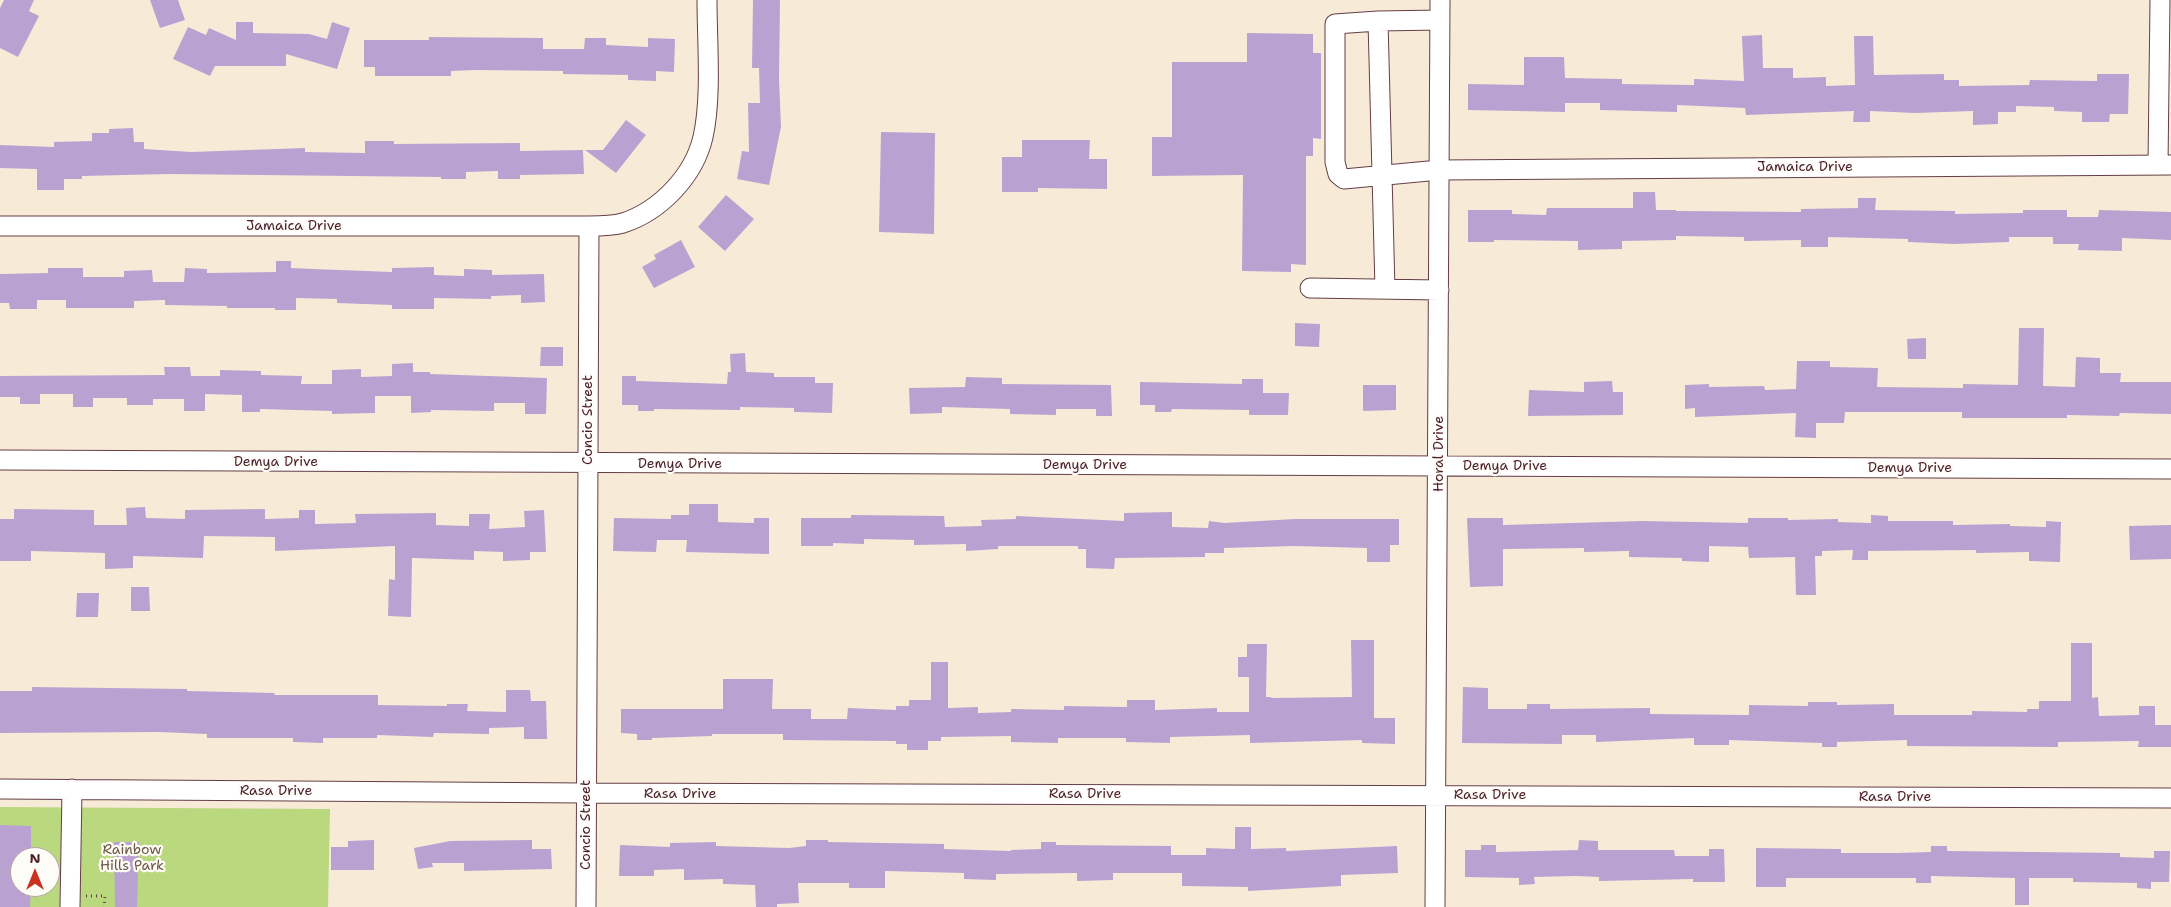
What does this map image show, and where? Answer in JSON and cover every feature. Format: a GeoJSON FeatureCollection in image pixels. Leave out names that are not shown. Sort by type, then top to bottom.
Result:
{"type":"FeatureCollection","features":[{"type":"Feature","properties":{"kind":"street"},"geometry":{"type":"LineString","coordinates":[[588,226],[622,223],[641,215],[662,201],[680,183],[694,162],[703,138],[706,114],[707,0]]}},
{"type":"Feature","properties":{"kind":"street","name":"Horal Drive"},"geometry":{"type":"LineString","coordinates":[[1435,907],[1440,0]]}},
{"type":"Feature","properties":{"kind":"street"},"geometry":{"type":"LineString","coordinates":[[2160,0],[2165,165]]}},
{"type":"Feature","properties":{"kind":"street"},"geometry":{"type":"LineString","coordinates":[[1385,289],[1378,21],[1440,20]]}},
{"type":"Feature","properties":{"kind":"street","name":"Jamaica Drive"},"geometry":{"type":"LineString","coordinates":[[1378,21],[1335,24],[1335,162],[1338,174],[1344,178],[1439,170],[2165,165]]}},
{"type":"Feature","properties":{"kind":"street","name":"Jamaica Drive"},"geometry":{"type":"LineString","coordinates":[[0,226],[588,226]]}},
{"type":"Feature","properties":{"kind":"street","name":"Concio Street"},"geometry":{"type":"LineString","coordinates":[[586,907],[588,226]]}},
{"type":"Feature","properties":{"kind":"street"},"geometry":{"type":"LineString","coordinates":[[1310,288],[1439,290]]}},
{"type":"Feature","properties":{"kind":"street","name":"Demya Drive"},"geometry":{"type":"LineString","coordinates":[[0,460],[588,464],[2171,469]]}},
{"type":"Feature","properties":{"kind":"street","name":"Rasa Drive"},"geometry":{"type":"LineString","coordinates":[[0,789],[586,793],[1436,794],[2171,798]]}},
{"type":"Feature","properties":{"kind":"street"},"geometry":{"type":"LineString","coordinates":[[70,901],[72,789]]}},
{"type":"Feature","properties":{"kind":"path"},"geometry":{"type":"LineString","coordinates":[[70,901],[105,896],[104,907]]}},
{"type":"Feature","properties":{"kind":"green space","name":"Rainbow Hills Park"},"geometry":{"type":"Polygon","coordinates":[[[0,807],[330,809],[328,907],[0,907],[0,807]]]}},
{"type":"Feature","properties":{"kind":"building"},"geometry":{"type":"Polygon","coordinates":[[[4,0],[34,0],[29,11],[39,16],[18,57],[0,48],[0,8],[4,0]]]}},
{"type":"Feature","properties":{"kind":"building"},"geometry":{"type":"Polygon","coordinates":[[[150,0],[178,0],[185,20],[160,28],[150,0]]]}},
{"type":"Feature","properties":{"kind":"building"},"geometry":{"type":"Polygon","coordinates":[[[753,0],[780,0],[779,79],[781,127],[769,185],[737,179],[742,151],[749,152],[748,103],[760,103],[759,68],[752,68],[753,0]]]}},
{"type":"Feature","properties":{"kind":"building"},"geometry":{"type":"Polygon","coordinates":[[[236,22],[253,22],[253,33],[309,34],[327,39],[332,22],[350,28],[337,69],[286,54],[286,66],[215,66],[210,76],[173,59],[188,27],[206,35],[209,28],[236,40],[236,22]]]}},
{"type":"Feature","properties":{"kind":"building"},"geometry":{"type":"Polygon","coordinates":[[[1247,33],[1313,34],[1313,53],[1321,53],[1321,139],[1313,138],[1313,156],[1306,156],[1306,265],[1291,264],[1291,272],[1242,271],[1243,175],[1152,176],[1152,137],[1172,137],[1172,62],[1247,62],[1247,33]]]}},
{"type":"Feature","properties":{"kind":"building"},"geometry":{"type":"Polygon","coordinates":[[[1762,35],[1763,68],[1793,68],[1793,78],[1826,77],[1826,86],[1855,85],[1854,36],[1873,36],[1874,75],[1944,74],[1944,80],[1959,80],[1959,86],[2029,85],[2030,80],[2097,81],[2097,74],[2129,74],[2128,114],[2110,114],[2109,122],[2082,122],[2082,112],[2054,111],[2054,107],[2016,106],[2016,112],[1998,112],[1998,124],[1973,125],[1973,111],[1915,113],[1870,111],[1870,122],[1853,122],[1854,111],[1746,115],[1745,108],[1677,105],[1677,112],[1600,110],[1600,103],[1565,103],[1565,112],[1468,110],[1468,84],[1524,85],[1524,57],[1564,57],[1565,78],[1622,79],[1622,84],[1694,85],[1694,79],[1744,81],[1742,36],[1762,35]]]}},
{"type":"Feature","properties":{"kind":"building"},"geometry":{"type":"Polygon","coordinates":[[[429,37],[543,38],[543,49],[584,49],[585,38],[606,38],[606,45],[648,47],[648,38],[675,39],[674,72],[656,71],[656,81],[628,80],[628,75],[563,74],[563,71],[475,70],[451,71],[451,76],[375,76],[375,67],[364,67],[364,40],[429,40],[429,37]]]}},
{"type":"Feature","properties":{"kind":"building"},"geometry":{"type":"Polygon","coordinates":[[[626,120],[646,135],[616,173],[585,150],[603,150],[626,120]]]}},
{"type":"Feature","properties":{"kind":"building"},"geometry":{"type":"Polygon","coordinates":[[[133,128],[134,142],[144,142],[144,149],[191,152],[305,148],[305,152],[365,153],[365,141],[394,141],[394,144],[520,143],[520,151],[583,150],[584,174],[520,175],[520,179],[498,179],[498,171],[466,172],[466,179],[441,179],[441,177],[170,174],[82,176],[82,179],[64,179],[64,190],[37,190],[37,169],[0,168],[0,145],[54,147],[54,142],[92,141],[92,133],[109,133],[109,129],[133,128]]]}},
{"type":"Feature","properties":{"kind":"building"},"geometry":{"type":"Polygon","coordinates":[[[881,132],[935,133],[934,234],[879,232],[881,132]]]}},
{"type":"Feature","properties":{"kind":"building"},"geometry":{"type":"Polygon","coordinates":[[[1022,140],[1090,140],[1089,159],[1107,159],[1107,189],[1038,188],[1038,192],[1002,192],[1002,157],[1022,157],[1022,140]]]}},
{"type":"Feature","properties":{"kind":"building"},"geometry":{"type":"Polygon","coordinates":[[[1633,192],[1655,192],[1656,210],[1676,211],[1801,212],[1801,209],[1858,208],[1858,198],[1876,198],[1875,210],[1955,211],[1955,214],[2023,213],[2023,210],[2067,210],[2067,217],[2098,217],[2099,210],[2171,212],[2171,240],[2122,238],[2122,251],[2078,250],[2079,244],[2053,244],[2053,237],[2009,237],[2009,242],[1954,244],[1908,242],[1908,239],[1828,237],[1828,247],[1801,247],[1801,240],[1744,241],[1744,237],[1676,236],[1676,240],[1622,241],[1622,249],[1578,250],[1578,241],[1494,240],[1494,242],[1468,242],[1468,210],[1512,210],[1512,214],[1546,215],[1547,208],[1633,208],[1633,192]]]}},
{"type":"Feature","properties":{"kind":"building"},"geometry":{"type":"Polygon","coordinates":[[[726,195],[754,219],[725,251],[698,227],[726,195]]]}},
{"type":"Feature","properties":{"kind":"building"},"geometry":{"type":"Polygon","coordinates":[[[681,240],[695,267],[654,288],[642,267],[656,259],[654,255],[681,240]]]}},
{"type":"Feature","properties":{"kind":"building"},"geometry":{"type":"Polygon","coordinates":[[[276,261],[291,261],[291,268],[392,272],[392,268],[434,267],[434,275],[464,276],[464,269],[492,270],[492,275],[544,274],[545,302],[521,303],[521,295],[491,296],[491,299],[434,298],[434,309],[392,309],[392,305],[337,303],[337,299],[296,298],[296,310],[165,305],[165,300],[134,301],[134,308],[66,308],[66,300],[37,300],[37,309],[10,309],[9,303],[0,303],[0,274],[48,273],[48,268],[83,268],[83,277],[124,277],[124,271],[152,270],[153,282],[184,282],[185,268],[207,269],[207,273],[276,272],[276,261]]]}},
{"type":"Feature","properties":{"kind":"building"},"geometry":{"type":"Polygon","coordinates":[[[1295,323],[1320,324],[1319,347],[1295,346],[1295,323]]]}},
{"type":"Feature","properties":{"kind":"building"},"geometry":{"type":"Polygon","coordinates":[[[2019,328],[2044,328],[2043,386],[2075,387],[2076,357],[2100,358],[2100,373],[2121,373],[2120,382],[2171,382],[2171,414],[2067,415],[2067,418],[1962,418],[1962,412],[1845,412],[1844,423],[1816,423],[1816,438],[1795,437],[1796,413],[1695,417],[1695,408],[1685,409],[1685,385],[1709,384],[1709,387],[1764,386],[1765,390],[1796,389],[1797,361],[1830,361],[1830,367],[1878,368],[1877,387],[1963,388],[1963,384],[2018,385],[2019,328]]]}},
{"type":"Feature","properties":{"kind":"building"},"geometry":{"type":"Polygon","coordinates":[[[1926,338],[1926,359],[1908,359],[1907,339],[1926,338]]]}},
{"type":"Feature","properties":{"kind":"building"},"geometry":{"type":"Polygon","coordinates":[[[541,347],[563,347],[563,366],[540,366],[541,347]]]}},
{"type":"Feature","properties":{"kind":"building"},"geometry":{"type":"Polygon","coordinates":[[[745,353],[746,372],[774,373],[774,377],[815,377],[815,383],[833,383],[832,413],[794,412],[794,408],[740,407],[740,410],[654,409],[654,411],[638,411],[638,405],[622,405],[622,376],[636,376],[636,381],[727,384],[728,372],[731,372],[730,354],[745,353]]]}},
{"type":"Feature","properties":{"kind":"building"},"geometry":{"type":"Polygon","coordinates":[[[413,363],[413,372],[430,372],[430,374],[547,378],[546,414],[525,414],[525,403],[494,403],[494,411],[431,410],[431,412],[411,413],[411,396],[375,396],[375,413],[332,414],[332,411],[260,409],[260,412],[242,412],[242,395],[205,394],[205,411],[184,411],[184,399],[153,399],[153,405],[127,405],[127,398],[93,398],[93,407],[73,407],[73,394],[40,394],[40,404],[20,404],[20,397],[0,397],[0,376],[165,375],[164,367],[190,367],[191,376],[220,376],[220,370],[261,371],[261,375],[302,376],[301,384],[332,384],[332,370],[361,369],[361,377],[392,376],[392,364],[413,363]]]}},
{"type":"Feature","properties":{"kind":"building"},"geometry":{"type":"Polygon","coordinates":[[[966,377],[1002,378],[1002,384],[1111,385],[1112,416],[1096,416],[1096,409],[1056,409],[1056,415],[1010,414],[1010,409],[942,407],[942,413],[910,414],[909,388],[965,387],[966,377]]]}},
{"type":"Feature","properties":{"kind":"building"},"geometry":{"type":"Polygon","coordinates":[[[1242,379],[1263,379],[1263,393],[1289,393],[1288,415],[1249,415],[1249,410],[1172,409],[1171,412],[1155,412],[1155,405],[1140,405],[1140,382],[1242,384],[1242,379]]]}},
{"type":"Feature","properties":{"kind":"building"},"geometry":{"type":"Polygon","coordinates":[[[1612,381],[1613,392],[1623,392],[1623,415],[1528,416],[1529,390],[1584,392],[1584,382],[1612,381]]]}},
{"type":"Feature","properties":{"kind":"building"},"geometry":{"type":"Polygon","coordinates":[[[1363,385],[1396,385],[1396,410],[1363,411],[1363,385]]]}},
{"type":"Feature","properties":{"kind":"building"},"geometry":{"type":"Polygon","coordinates":[[[689,504],[718,504],[718,522],[754,523],[754,518],[769,518],[769,554],[686,552],[687,540],[657,540],[656,552],[613,551],[614,518],[671,519],[671,515],[689,515],[689,504]]]}},
{"type":"Feature","properties":{"kind":"building"},"geometry":{"type":"Polygon","coordinates":[[[145,507],[146,518],[185,519],[185,510],[265,509],[265,519],[299,518],[299,510],[315,510],[315,524],[356,523],[355,514],[436,513],[436,525],[469,526],[469,514],[490,514],[489,529],[525,527],[524,511],[544,510],[546,552],[530,552],[530,560],[503,561],[503,552],[474,551],[474,560],[412,558],[411,617],[388,616],[389,579],[395,580],[395,546],[275,551],[275,537],[204,536],[203,558],[133,556],[133,568],[105,569],[105,553],[31,551],[31,561],[0,561],[0,519],[14,519],[14,509],[94,510],[94,525],[127,525],[126,508],[145,507]]]}},
{"type":"Feature","properties":{"kind":"building"},"geometry":{"type":"Polygon","coordinates":[[[1172,512],[1172,527],[1208,528],[1209,521],[1224,523],[1295,519],[1399,519],[1399,545],[1390,545],[1390,562],[1367,562],[1367,548],[1295,546],[1224,548],[1224,553],[1205,553],[1205,557],[1115,558],[1114,569],[1086,568],[1086,549],[1078,549],[1078,546],[998,546],[998,549],[966,551],[966,544],[914,545],[914,540],[864,539],[864,544],[833,543],[833,546],[801,546],[801,518],[851,518],[851,515],[944,516],[945,527],[982,526],[981,520],[1016,519],[1016,516],[1124,521],[1124,513],[1172,512]]]}},
{"type":"Feature","properties":{"kind":"building"},"geometry":{"type":"Polygon","coordinates":[[[1871,515],[1888,516],[1888,521],[1953,521],[1953,525],[2010,524],[2010,526],[2046,527],[2046,521],[2061,522],[2060,562],[2029,561],[2029,552],[1976,553],[1976,550],[1868,551],[1868,560],[1852,560],[1853,550],[1822,551],[1822,556],[1815,556],[1816,595],[1796,595],[1795,557],[1749,558],[1748,547],[1709,546],[1709,562],[1682,561],[1682,558],[1629,557],[1629,551],[1584,552],[1584,548],[1503,549],[1503,586],[1470,587],[1467,518],[1503,518],[1503,525],[1642,521],[1748,523],[1748,518],[1788,518],[1788,520],[1838,519],[1838,522],[1871,523],[1871,515]]]}},
{"type":"Feature","properties":{"kind":"building"},"geometry":{"type":"Polygon","coordinates":[[[2171,525],[2171,559],[2130,560],[2129,526],[2171,525]]]}},
{"type":"Feature","properties":{"kind":"building"},"geometry":{"type":"Polygon","coordinates":[[[131,587],[149,587],[150,611],[131,611],[131,587]]]}},
{"type":"Feature","properties":{"kind":"building"},"geometry":{"type":"Polygon","coordinates":[[[77,593],[99,593],[98,617],[76,617],[77,593]]]}},
{"type":"Feature","properties":{"kind":"building"},"geometry":{"type":"Polygon","coordinates":[[[1351,640],[1374,640],[1374,718],[1395,718],[1395,744],[1362,743],[1362,740],[1250,743],[1250,735],[1170,737],[1170,743],[1126,742],[1126,738],[1058,738],[1058,743],[1011,742],[1011,736],[941,737],[941,741],[928,741],[928,750],[907,750],[907,744],[896,744],[896,741],[783,740],[783,734],[712,734],[712,736],[637,740],[637,734],[621,733],[621,709],[723,709],[723,679],[773,679],[772,709],[811,709],[811,719],[847,719],[848,708],[896,710],[896,706],[909,706],[909,700],[931,700],[931,662],[948,662],[948,708],[978,707],[978,713],[1011,712],[1011,709],[1064,710],[1064,706],[1127,707],[1127,700],[1155,700],[1155,710],[1217,708],[1217,712],[1249,712],[1249,677],[1238,677],[1238,657],[1247,657],[1247,644],[1267,644],[1266,697],[1352,697],[1351,640]]]}},
{"type":"Feature","properties":{"kind":"building"},"geometry":{"type":"Polygon","coordinates":[[[2071,643],[2092,643],[2092,698],[2098,697],[2099,716],[2139,715],[2139,706],[2155,706],[2155,725],[2171,725],[2171,747],[2138,747],[2139,741],[2058,742],[2058,747],[1907,746],[1907,740],[1837,742],[1837,747],[1822,747],[1822,743],[1729,740],[1729,745],[1694,745],[1694,738],[1596,742],[1596,735],[1562,735],[1562,744],[1462,743],[1463,687],[1488,688],[1488,709],[1527,709],[1527,704],[1550,704],[1550,709],[1650,708],[1650,714],[1749,715],[1749,705],[1808,706],[1808,702],[1837,702],[1837,705],[1894,704],[1894,715],[1972,715],[1972,711],[2027,712],[2027,709],[2039,709],[2039,701],[2071,701],[2071,643]]]}},
{"type":"Feature","properties":{"kind":"building"},"geometry":{"type":"Polygon","coordinates":[[[32,687],[187,689],[187,691],[275,693],[274,695],[378,695],[378,705],[447,706],[447,704],[468,704],[467,711],[506,712],[506,690],[530,690],[531,701],[546,701],[547,739],[524,739],[524,727],[489,728],[489,734],[434,733],[433,737],[377,735],[377,738],[323,738],[323,743],[293,742],[293,738],[207,738],[207,734],[159,732],[0,733],[0,691],[32,691],[32,687]]]}},
{"type":"Feature","properties":{"kind":"building"},"geometry":{"type":"Polygon","coordinates":[[[0,825],[31,826],[31,847],[10,847],[10,897],[30,897],[30,907],[0,907],[0,825]]]}},
{"type":"Feature","properties":{"kind":"building"},"geometry":{"type":"Polygon","coordinates":[[[1235,827],[1251,827],[1251,849],[1286,848],[1286,851],[1397,846],[1398,873],[1341,875],[1341,886],[1248,891],[1248,887],[1182,886],[1182,873],[1113,873],[1113,880],[1077,881],[1077,873],[996,874],[996,880],[964,879],[964,873],[885,871],[885,888],[849,888],[849,883],[798,883],[799,903],[777,904],[777,907],[756,907],[755,885],[723,884],[723,879],[684,880],[684,869],[654,870],[654,876],[619,876],[620,845],[670,847],[670,843],[716,842],[716,846],[789,848],[806,846],[806,840],[828,840],[828,842],[944,844],[944,849],[1011,851],[1041,849],[1041,842],[1056,842],[1056,845],[1171,846],[1171,855],[1206,855],[1206,848],[1235,849],[1235,827]]]}},
{"type":"Feature","properties":{"kind":"building"},"geometry":{"type":"Polygon","coordinates":[[[374,840],[374,870],[331,870],[331,847],[348,847],[348,841],[374,840]]]}},
{"type":"Feature","properties":{"kind":"building"},"geometry":{"type":"Polygon","coordinates":[[[532,840],[532,849],[551,849],[552,869],[464,871],[464,863],[432,863],[433,867],[418,869],[414,848],[450,841],[532,840]]]}},
{"type":"Feature","properties":{"kind":"building"},"geometry":{"type":"Polygon","coordinates":[[[1579,840],[1598,841],[1598,850],[1674,850],[1675,856],[1709,856],[1709,849],[1724,849],[1725,882],[1693,882],[1693,879],[1599,881],[1599,877],[1576,876],[1534,877],[1535,884],[1519,885],[1519,878],[1465,877],[1465,850],[1481,850],[1481,845],[1496,845],[1496,852],[1578,850],[1579,840]]]}},
{"type":"Feature","properties":{"kind":"building"},"geometry":{"type":"Polygon","coordinates":[[[114,842],[139,842],[137,907],[115,907],[114,842]]]}},
{"type":"Feature","properties":{"kind":"building"},"geometry":{"type":"Polygon","coordinates":[[[1931,846],[1947,846],[1947,851],[2120,853],[2120,857],[2154,858],[2154,851],[2170,851],[2169,882],[2151,882],[2151,889],[2137,888],[2137,883],[2073,882],[2073,878],[2029,878],[2029,905],[2015,905],[2015,878],[1931,876],[1931,883],[1916,883],[1916,878],[1786,878],[1786,887],[1756,887],[1756,848],[1841,849],[1841,853],[1897,853],[1931,852],[1931,846]]]}}]}
